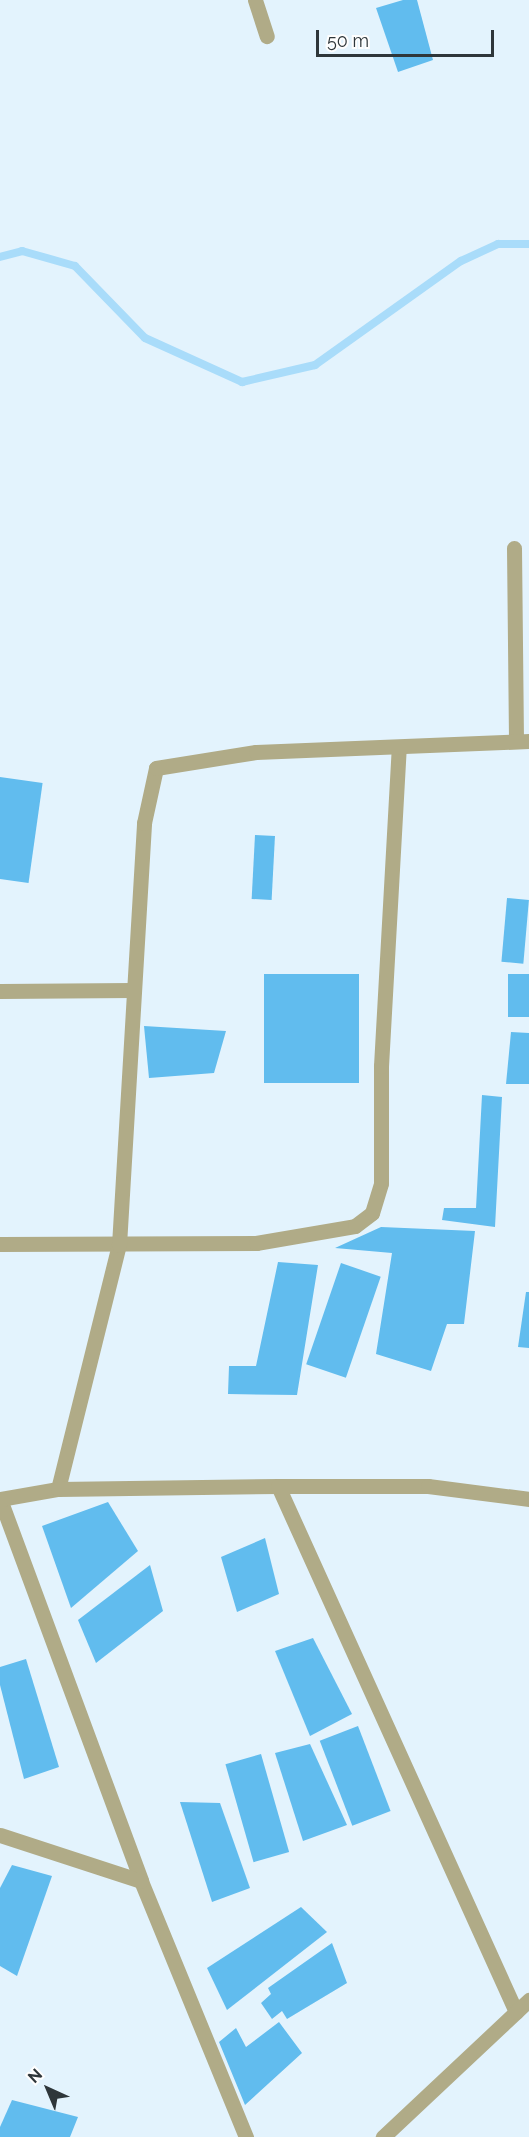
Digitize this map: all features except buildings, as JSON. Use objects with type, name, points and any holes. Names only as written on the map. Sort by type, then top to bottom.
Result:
[{"type":"street","points":[[255,0],[267,36]]},
{"type":"street","points":[[58,1490],[119,1245],[132,990],[144,855],[144,823],[156,768],[256,752],[399,748],[523,740],[514,548]]},
{"type":"street","points":[[0,1244],[256,1243],[355,1226],[372,1213],[381,1183],[381,1066],[399,748]]},
{"type":"street","points":[[0,991],[132,990]]},
{"type":"street","points":[[278,1486],[516,2012]]},
{"type":"street","points":[[246,2137],[141,1881],[0,1498],[58,1490],[428,1486],[529,1499]]},
{"type":"street","points":[[0,1835],[141,1881]]},
{"type":"street","points":[[383,2137],[529,2000]]},
{"type":"waterway","points":[[0,257],[22,251],[75,266],[145,338],[242,382],[315,365],[461,261],[498,244],[529,244]]}]
